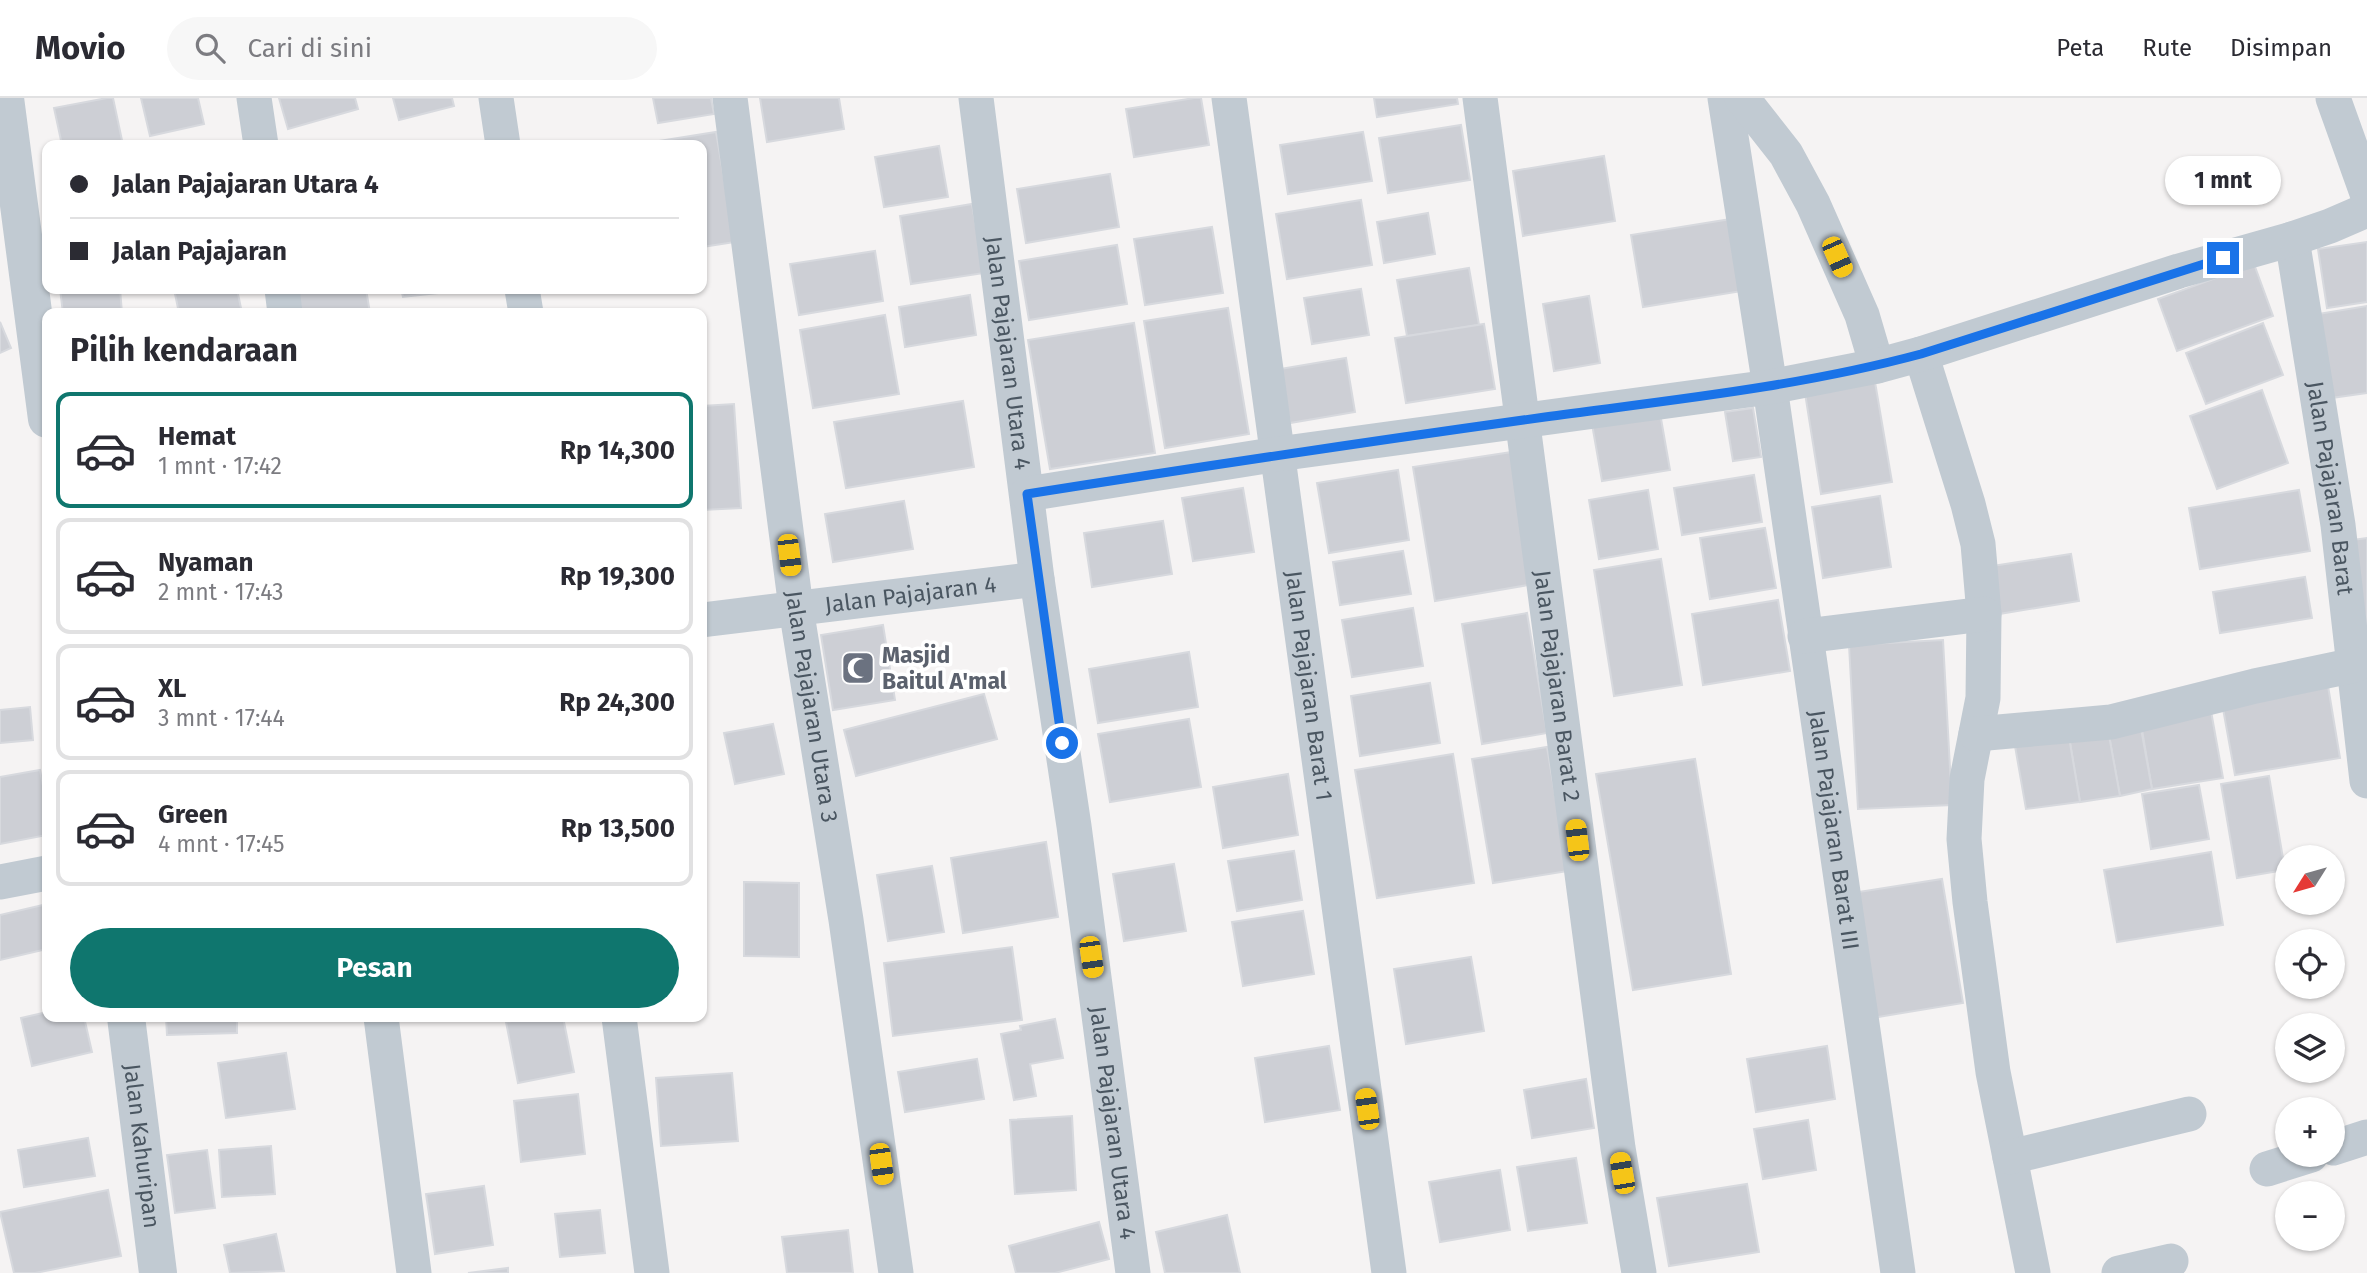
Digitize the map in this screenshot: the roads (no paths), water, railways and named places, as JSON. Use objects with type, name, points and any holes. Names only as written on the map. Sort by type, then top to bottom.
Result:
[{"type":"street","points":[[5,98],[42,381]]},
{"type":"street","points":[[254,98],[260,140]]},
{"type":"street","points":[[496,98],[502,140]]},
{"type":"street","name":"Jalan Pajajaran Utara 3","points":[[730,98],[796,608],[846,920],[896,1273]]},
{"type":"street","name":"Jalan Pajajaran Utara 4","points":[[976,98],[1037,579],[1074,825],[1133,1273]]},
{"type":"street","name":"Jalan Pajajaran Barat 1","points":[[1229,98],[1389,1273]]},
{"type":"street","name":"Jalan Pajajaran Barat 2","points":[[1480,98],[1618,1148],[1639,1273]]},
{"type":"street","name":"Jalan Pajajaran Barat III","points":[[1725,98],[1770,387],[1898,1273]]},
{"type":"street","points":[[1742,98],[1786,154],[1813,204],[1862,315],[1877,366]]},
{"type":"street","points":[[2333,98],[2367,192]]},
{"type":"street","points":[[1027,494],[1278,454],[1770,387],[1877,366],[2179,271],[2292,239],[2367,209]]},
{"type":"street","name":"Jalan Pajajaran Barat","points":[[2292,239],[2337,525],[2367,775]]},
{"type":"street","points":[[1921,354],[1969,504],[1978,544],[1984,614],[1983,698],[1967,779],[1964,839],[1991,1059],[2034,1273]]},
{"type":"street","name":"Jalan Pajajaran 4","points":[[707,619],[1037,579]]},
{"type":"street","points":[[1805,636],[1984,614]]},
{"type":"street","points":[[1976,734],[2111,722],[2255,686],[2355,666]]},
{"type":"street","points":[[0,882],[42,874]]},
{"type":"street","name":"Jalan Kahuripan","points":[[127,1022],[158,1273]]},
{"type":"street","points":[[382,1022],[414,1273]]},
{"type":"street","points":[[620,1022],[652,1273]]},
{"type":"street","points":[[2010,1157],[2189,1114]]},
{"type":"street","points":[[2345,1144],[2367,1137]]},
{"type":"street","points":[[2267,1169],[2275,1166]]},
{"type":"street","points":[[2119,1273],[2171,1261]]},
{"type":"place","name":"Masjid Baitul A'mal","points":[[858,668]]}]
